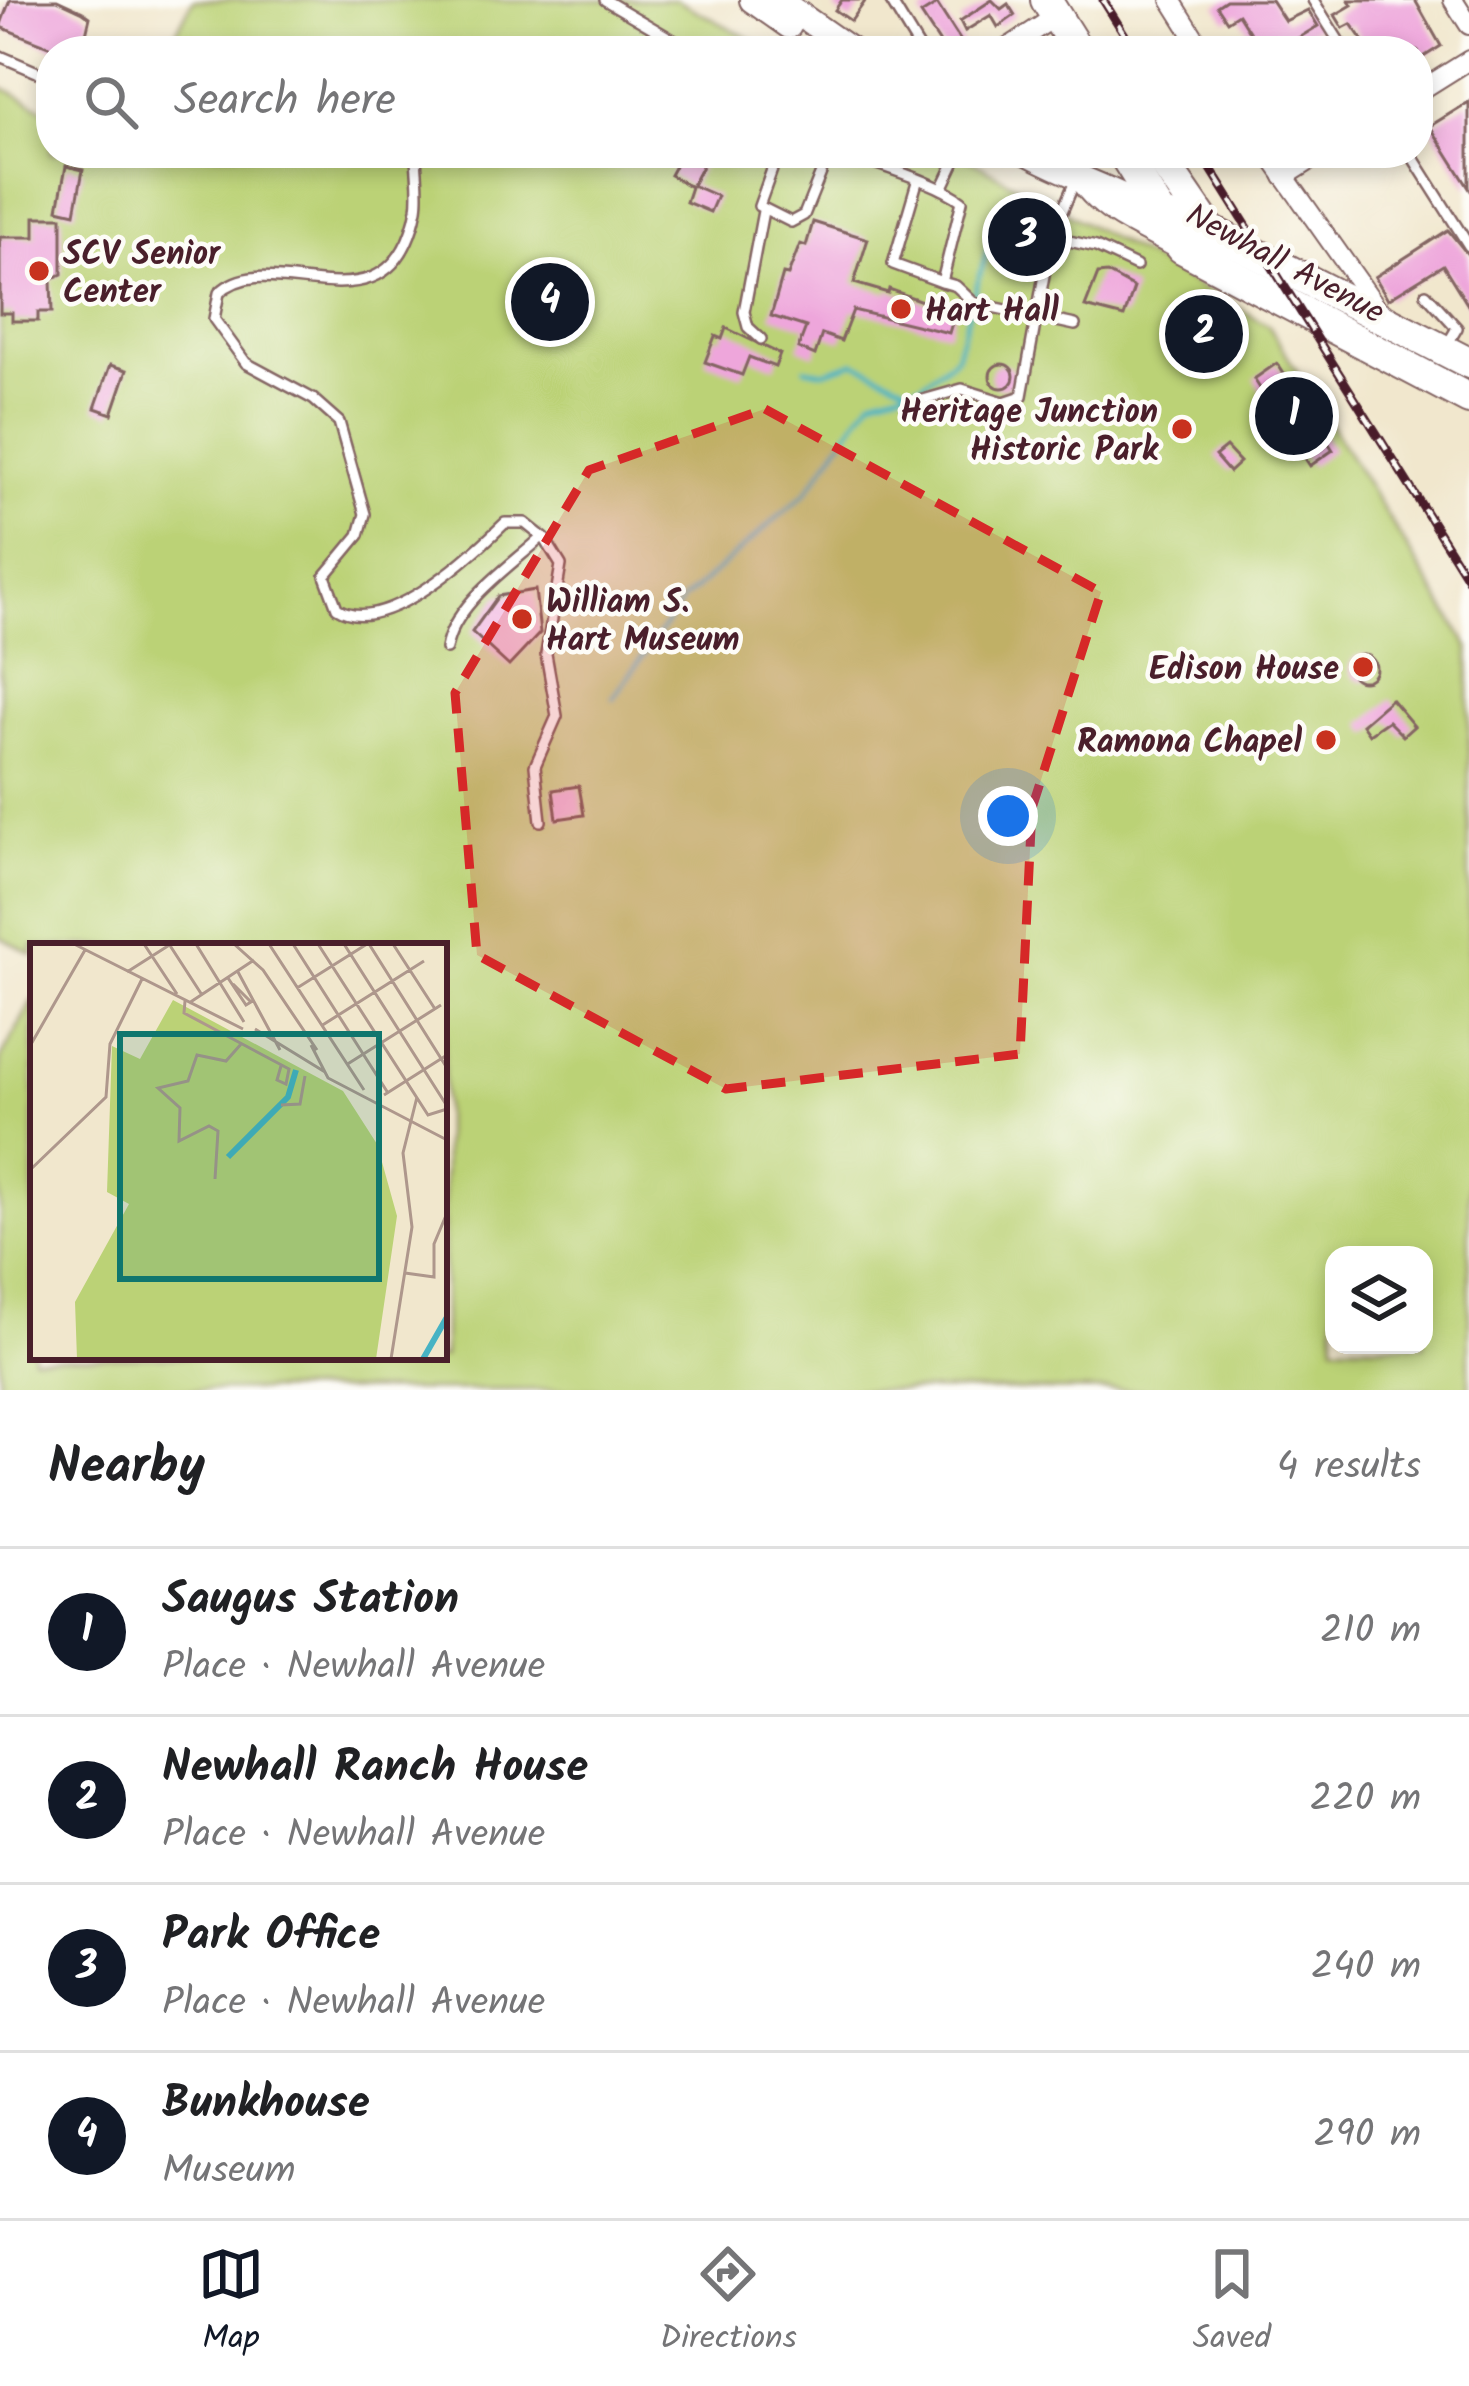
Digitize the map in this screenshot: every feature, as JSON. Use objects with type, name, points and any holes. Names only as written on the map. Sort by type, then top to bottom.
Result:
[{"type":"main road","points":[[1051,8],[1069,36]]},
{"type":"main road","points":[[1132,168],[1182,248]]},
{"type":"main road","points":[[1167,168],[1210,230]]},
{"type":"main road","name":"Newhall Avenue","points":[[1162,216],[1210,230],[1456,356]]},
{"type":"main road","name":"Newhall Avenue","points":[[1182,248],[1469,399]]},
{"type":"street","points":[[752,0],[801,36]]},
{"type":"street","points":[[779,0],[831,36]]},
{"type":"street","points":[[1171,0],[1194,36]]},
{"type":"street","points":[[1453,0],[1469,25]]},
{"type":"street","points":[[1020,36],[1051,8]]},
{"type":"street","points":[[1433,83],[1469,60]]},
{"type":"street","name":"Newhall Avenue","points":[[1056,168],[1076,179],[1105,206],[1182,248]]},
{"type":"street","points":[[1072,168],[1076,179]]},
{"type":"street","points":[[1278,168],[1327,241],[1350,264],[1384,319]]},
{"type":"street","points":[[1284,177],[1298,168]]},
{"type":"street","name":"Newhall Avenue","points":[[1076,179],[1114,188],[1162,216]]},
{"type":"lane","points":[[605,0],[667,36]]},
{"type":"lane","points":[[890,0],[912,36]]},
{"type":"lane","points":[[1313,0],[1336,36]]},
{"type":"lane","points":[[0,56],[36,72]]},
{"type":"lane","points":[[417,168],[418,206],[410,230],[387,266],[343,285],[249,274],[219,293],[214,319],[246,363],[313,399],[339,422],[365,514],[359,535],[325,576],[337,608],[357,618],[379,616],[462,561],[505,523],[525,523],[542,537],[561,565],[546,654],[557,716],[535,766],[541,821]]},
{"type":"lane","points":[[761,339],[748,327],[745,312],[763,211],[758,202],[772,168]]},
{"type":"lane","points":[[763,211],[791,222],[802,220],[823,168]]},
{"type":"lane","points":[[895,168],[917,182],[942,189],[963,206],[941,282]]},
{"type":"lane","points":[[942,189],[952,168]]},
{"type":"lane","points":[[1419,168],[1469,246]]},
{"type":"lane","points":[[916,402],[962,388],[1004,402],[1018,401],[1039,316],[1051,237],[1076,179]]},
{"type":"lane","points":[[917,182],[893,264],[898,270],[956,286],[974,303],[1075,325]]},
{"type":"lane","points":[[1051,237],[1096,247],[1136,266]]},
{"type":"lane","points":[[1426,294],[1457,328],[1456,356]]},
{"type":"lane","points":[[446,649],[452,628],[472,602],[542,537]]},
{"type":"highlighted area","points":[[765,409],[1101,592],[1032,808],[1020,1054],[726,1089],[477,955],[455,693],[589,470]]},
{"type":"green space","points":[[193,0],[676,0],[745,36],[174,36]]},
{"type":"green space","points":[[0,86],[36,105],[36,168],[985,168],[1268,325],[1469,647],[1469,1390],[0,1390],[0,1060],[30,1005],[30,1360],[447,1360],[447,943],[30,943],[30,953],[0,937]]},
{"type":"building","points":[[10,0],[57,0],[90,17],[86,36],[36,36],[36,41],[0,27]]},
{"type":"building","points":[[842,0],[866,0],[851,21],[835,10]]},
{"type":"building","points":[[992,0],[1001,9],[1008,4],[1015,15],[998,27],[991,15],[965,31],[960,21]]},
{"type":"building","points":[[1226,0],[1271,0],[1285,21],[1308,10],[1318,26],[1302,36],[1252,36],[1238,14],[1227,21],[1217,6]]},
{"type":"building","points":[[1349,0],[1415,0],[1441,46],[1433,51],[1433,36],[1359,36],[1351,24],[1343,28],[1335,15],[1352,5]]},
{"type":"building","points":[[937,4],[958,36],[935,36],[921,14]]},
{"type":"building","points":[[1469,102],[1469,188],[1433,131],[1433,124]]},
{"type":"building","points":[[66,168],[83,170],[75,213],[58,209]]},
{"type":"building","points":[[674,168],[701,168],[692,185],[717,196],[710,212],[686,202],[691,187],[670,175]]},
{"type":"building","name":"SCV Senior Center","points":[[35,217],[62,217],[62,274],[51,279],[52,312],[38,312],[38,321],[12,321],[12,313],[0,313],[0,237],[35,237]]},
{"type":"building","points":[[1022,217],[1041,225],[1032,259],[1012,254]]},
{"type":"building","points":[[813,222],[868,239],[854,283],[888,293],[889,289],[955,313],[949,333],[853,310],[841,341],[822,334],[815,355],[798,348],[806,327],[771,316],[783,274],[788,275],[800,244],[806,246]]},
{"type":"building","points":[[1448,230],[1469,256],[1469,307],[1443,265],[1388,299],[1375,277]]},
{"type":"building","points":[[1107,273],[1134,288],[1124,317],[1085,307],[1098,274]]},
{"type":"building","points":[[553,288],[568,305],[544,320],[533,301]]},
{"type":"building","points":[[1218,307],[1229,315],[1222,331],[1232,338],[1214,364],[1177,338],[1192,316],[1205,326]]},
{"type":"building","points":[[726,328],[780,354],[775,367],[749,357],[742,375],[705,362],[715,336],[722,339]]},
{"type":"building","points":[[1277,363],[1333,450],[1310,466],[1254,379]]},
{"type":"building","points":[[997,364],[1007,364],[1014,376],[1007,388],[997,388],[990,381],[990,371]]},
{"type":"building","points":[[110,365],[127,370],[112,414],[95,408]]},
{"type":"building","points":[[1226,447],[1240,462],[1229,472],[1215,456]]},
{"type":"building","points":[[535,590],[540,633],[509,666],[472,632],[498,596]]},
{"type":"building","name":"Edison House","points":[[1363,655],[1376,668],[1363,681],[1350,668]]},
{"type":"building","points":[[1391,699],[1414,726],[1403,736],[1388,721],[1369,734],[1362,724]]},
{"type":"building","points":[[579,786],[584,815],[557,819],[553,790]]},
{"type":"waterway","points":[[613,698],[683,600],[806,493],[872,398],[922,384],[956,356],[1000,207]]},
{"type":"waterway","points":[[805,368],[824,372],[854,362],[905,385]]},
{"type":"railway","points":[[1103,0],[1126,36]]},
{"type":"railway","points":[[1210,168],[1469,581]]},
{"type":"place","name":"Park Office","points":[[1027,237]]},
{"type":"place","name":"SCV Senior Center","points":[[39,271]]},
{"type":"place","name":"Bunkhouse","points":[[550,302]]},
{"type":"place","name":"Hart Hall","points":[[901,309]]},
{"type":"place","name":"Newhall Ranch House","points":[[1204,334]]},
{"type":"place","name":"Saugus Station","points":[[1294,416]]},
{"type":"place","name":"Heritage Junction Historic Park","points":[[1182,429]]},
{"type":"place","name":"William S. Hart Museum","points":[[522,619]]},
{"type":"place","name":"Edison House","points":[[1363,667]]},
{"type":"place","name":"Ramona Chapel","points":[[1326,740]]}]
